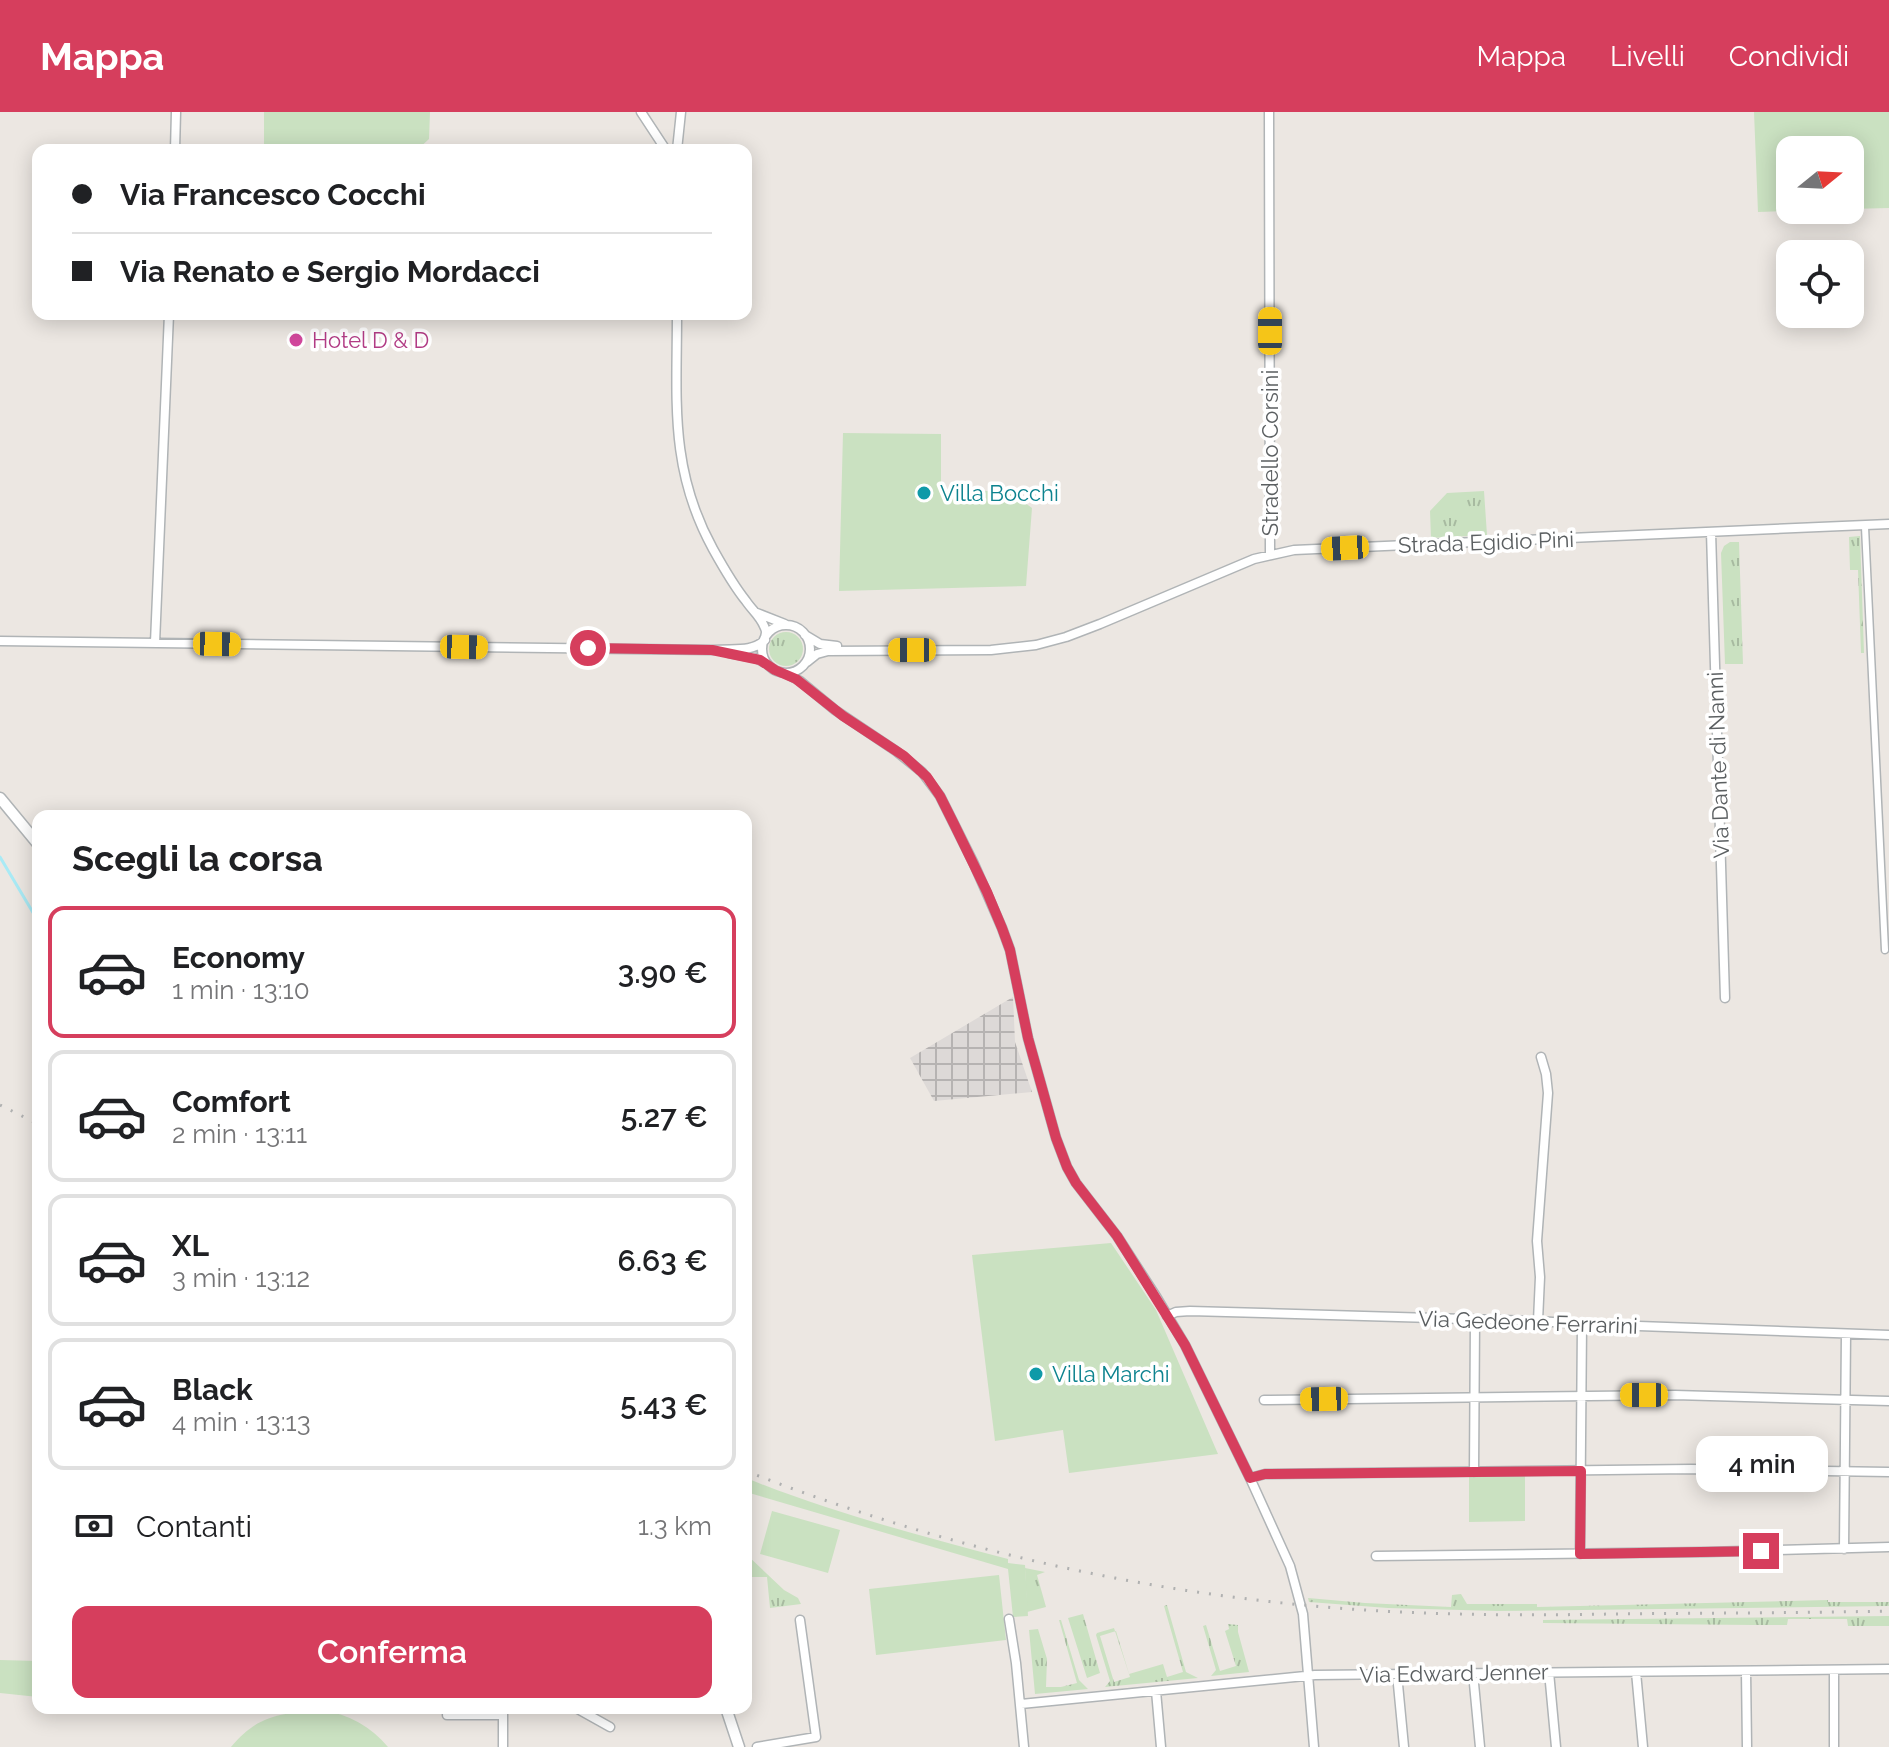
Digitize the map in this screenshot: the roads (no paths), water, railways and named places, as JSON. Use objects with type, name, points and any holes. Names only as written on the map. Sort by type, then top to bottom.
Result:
[{"type":"street","points":[[175,144],[176,112]]},
{"type":"street","points":[[641,112],[662,144]]},
{"type":"street","points":[[678,144],[681,112]]},
{"type":"street","name":"Stradello Corsini","points":[[1269,112],[1270,555]]},
{"type":"street","points":[[155,643],[169,320]]},
{"type":"street","points":[[677,320],[677,422],[684,475],[705,533],[732,581],[765,627],[763,653],[770,667]]},
{"type":"street","name":"Strada Egidio Pini","points":[[806,662],[825,651],[991,650],[1036,645],[1080,632],[1270,555],[1314,549],[1889,524]]},
{"type":"street","points":[[1865,527],[1885,950]]},
{"type":"street","name":"Via Dante di Nanni","points":[[1711,532],[1725,998]]},
{"type":"street","points":[[756,612],[803,633],[810,647],[806,676],[814,692]]},
{"type":"street","points":[[0,641],[712,650],[749,649],[757,646],[773,629],[789,626]]},
{"type":"street","name":"Strada Egidio Pini","points":[[803,633],[820,644],[861,650]]},
{"type":"street","points":[[712,650],[756,658],[785,673],[910,761],[927,777],[940,796],[987,892],[1006,939],[1028,1038],[1062,1155],[1076,1183],[1117,1236],[1185,1345],[1282,1546],[1303,1614],[1314,1747]]},
{"type":"street","points":[[785,673],[795,672],[806,662]]},
{"type":"street","points":[[0,798],[32,837]]},
{"type":"street","points":[[1538,1321],[1540,1277],[1537,1241],[1548,1093],[1541,1057]]},
{"type":"street","name":"Via Gedeone Ferrarini","points":[[1167,1316],[1190,1311],[1889,1335]]},
{"type":"street","points":[[1474,1472],[1475,1320]]},
{"type":"street","points":[[1580,1554],[1582,1324]]},
{"type":"street","points":[[1844,1549],[1846,1334]]},
{"type":"street","points":[[1264,1400],[1675,1395],[1889,1401]]},
{"type":"street","points":[[1250,1478],[1265,1474],[1691,1469],[1889,1472]]},
{"type":"street","points":[[1376,1556],[1889,1547]]},
{"type":"street","points":[[1009,1619],[1024,1747]]},
{"type":"street","points":[[757,1747],[816,1737],[800,1620]]},
{"type":"street","name":"Via Edward Jenner","points":[[1021,1704],[1308,1675],[1889,1669]]},
{"type":"street","points":[[1834,1670],[1834,1747]]},
{"type":"street","points":[[1746,1671],[1747,1747]]},
{"type":"street","points":[[1549,1672],[1556,1747]]},
{"type":"street","points":[[1636,1672],[1643,1747]]},
{"type":"street","points":[[1473,1673],[1480,1747]]},
{"type":"street","points":[[1397,1674],[1404,1747]]},
{"type":"street","points":[[1156,1691],[1161,1747]]},
{"type":"street","points":[[447,1715],[466,1714]]},
{"type":"street","points":[[503,1714],[503,1747]]},
{"type":"street","points":[[587,1714],[610,1727]]},
{"type":"street","points":[[728,1714],[739,1747]]},
{"type":"waterway","points":[[0,857],[32,911]]},
{"type":"railway","points":[[0,1105],[32,1121]]},
{"type":"railway","points":[[752,1473],[881,1519],[1020,1558],[1232,1597],[1380,1611],[1457,1614],[1889,1611]]},
{"type":"place","name":"Hotel D & D","points":[[296,340]]},
{"type":"place","name":"Villa Bocchi","points":[[924,493]]},
{"type":"place","name":"Villa Marchi","points":[[1036,1374]]}]
